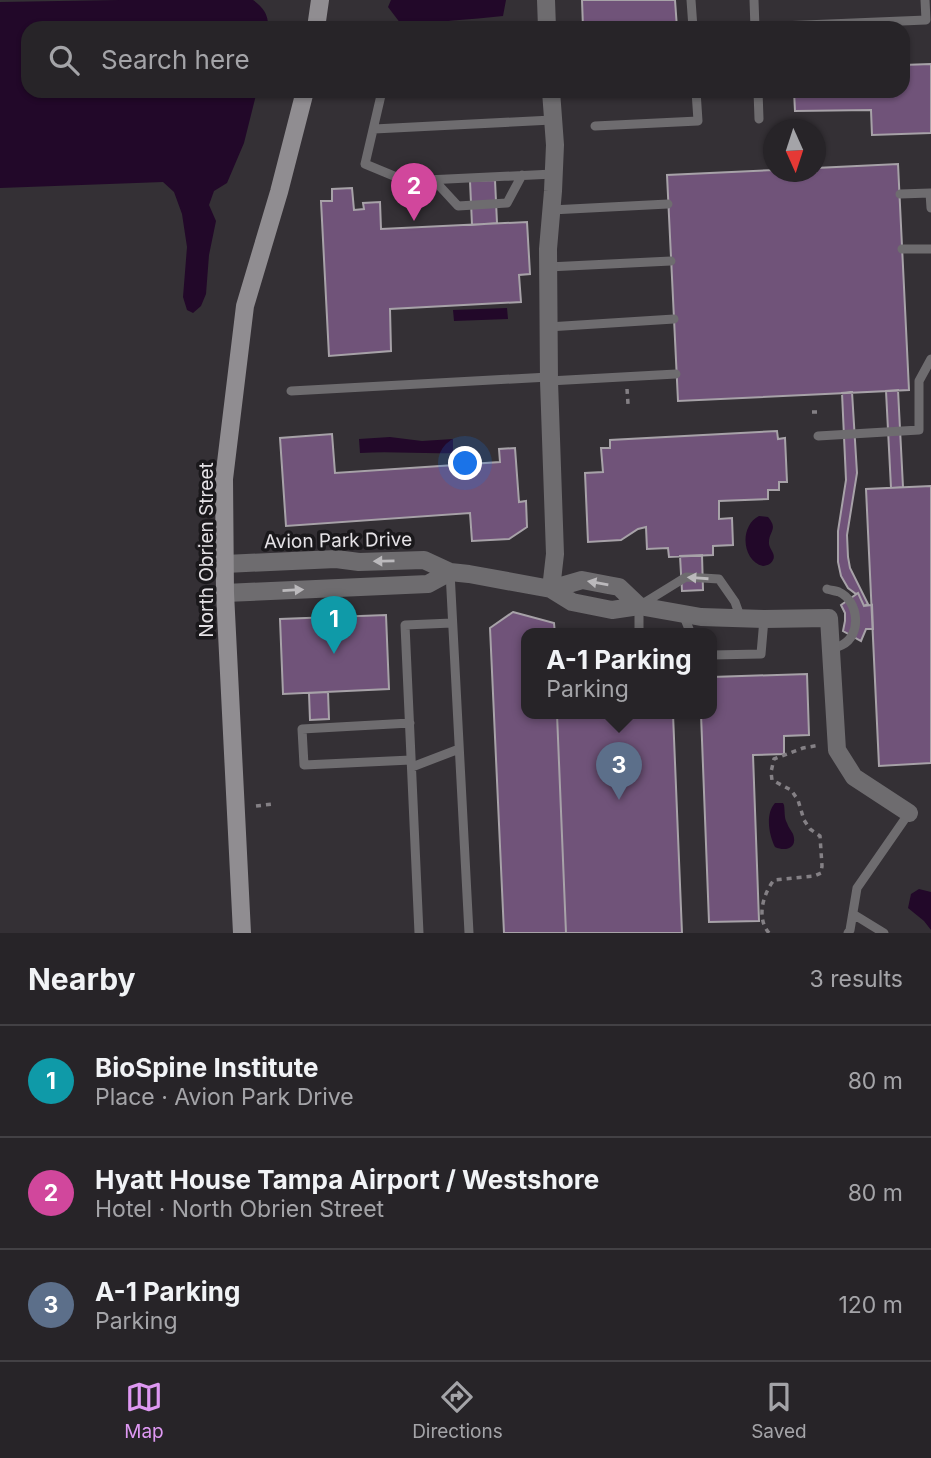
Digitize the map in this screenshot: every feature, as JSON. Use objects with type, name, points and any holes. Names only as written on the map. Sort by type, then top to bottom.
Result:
[{"type":"street","points":[[318,21],[320,0]]},
{"type":"street","points":[[546,0],[547,21]]},
{"type":"street","name":"North Obrien Street","points":[[242,933],[225,593],[224,479],[245,306],[303,98]]},
{"type":"street","points":[[551,98],[555,145],[548,267],[548,327],[555,554],[551,589]]},
{"type":"street","name":"Avion Park Drive","points":[[225,564],[336,559],[359,562],[425,560],[450,572],[551,589],[582,580],[619,587],[639,606],[701,617],[829,618],[837,750],[854,777],[909,813]]},
{"type":"street","name":"Avion Park Drive","points":[[225,593],[428,584],[450,572]]},
{"type":"lane","points":[[691,0],[692,21]]},
{"type":"lane","points":[[754,0],[755,21]]},
{"type":"lane","points":[[902,21],[926,20],[925,0]]},
{"type":"lane","points":[[381,98],[365,164],[405,181],[553,174]]},
{"type":"lane","points":[[595,126],[698,121],[696,98]]},
{"type":"lane","points":[[758,98],[759,119]]},
{"type":"lane","points":[[374,129],[552,120]]},
{"type":"lane","points":[[434,180],[458,206],[507,203],[522,176]]},
{"type":"lane","points":[[900,194],[930,193],[931,208]]},
{"type":"lane","points":[[551,210],[668,204]]},
{"type":"lane","points":[[902,250],[931,250]]},
{"type":"lane","points":[[548,267],[671,261]]},
{"type":"lane","points":[[548,327],[674,319]]},
{"type":"lane","points":[[818,436],[919,430],[919,381],[931,359]]},
{"type":"lane","points":[[291,391],[676,374]]},
{"type":"lane","points":[[450,572],[469,933]]},
{"type":"lane","points":[[639,628],[639,606],[685,576],[719,579],[735,602],[741,619]]},
{"type":"lane","points":[[827,589],[843,595],[856,616],[855,628],[849,640],[831,649]]},
{"type":"lane","points":[[683,614],[689,628]]},
{"type":"lane","points":[[717,656],[761,654],[764,619]]},
{"type":"lane","points":[[419,933],[405,625],[452,622]]},
{"type":"lane","points":[[410,723],[302,729],[304,765],[411,763],[459,749]]},
{"type":"lane","points":[[848,933],[857,888],[909,813]]},
{"type":"lane","points":[[853,914],[884,933]]},
{"type":"path","points":[[769,933],[762,916],[764,898],[774,880],[814,876],[821,873],[822,866],[820,836],[810,829],[804,820],[798,800],[791,790],[772,780],[774,759],[803,748],[823,745]]},
{"type":"path","points":[[256,806],[273,804]]},
{"type":"shaded area","points":[[253,0],[266,15],[267,21],[21,21],[21,98],[255,98],[244,143],[227,183],[214,191],[209,205],[216,221],[209,255],[206,294],[201,306],[193,313],[187,310],[183,297],[187,247],[182,214],[174,192],[163,182],[0,188],[0,2]]},
{"type":"shaded area","points":[[391,0],[506,0],[503,16],[451,21],[399,21],[388,7]]},
{"type":"shaded area","points":[[507,308],[508,319],[454,321],[453,310]]},
{"type":"shaded area","points":[[390,437],[422,441],[453,439],[453,453],[360,453],[359,439]]},
{"type":"shaded area","points":[[759,516],[768,517],[773,525],[769,544],[774,558],[770,564],[763,566],[751,557],[746,543],[748,527]]},
{"type":"shaded area","points":[[775,803],[783,803],[786,821],[793,834],[794,843],[787,849],[775,847],[771,837],[769,819]]},
{"type":"shaded area","points":[[919,889],[931,892],[931,930],[908,908],[911,894]]},
{"type":"building","points":[[582,0],[675,0],[676,21],[583,21]]},
{"type":"building","points":[[931,64],[931,133],[872,135],[871,110],[795,111],[794,98],[910,98],[910,65]]},
{"type":"building","points":[[898,164],[909,390],[678,401],[667,175],[763,171],[763,182],[826,182],[826,168]]},
{"type":"building","points":[[495,180],[497,223],[472,225],[470,181]]},
{"type":"building","points":[[352,188],[354,210],[364,209],[363,203],[380,202],[381,229],[527,222],[530,274],[519,275],[521,302],[390,309],[391,351],[329,356],[321,201],[332,201],[332,189]]},
{"type":"building","points":[[898,390],[903,487],[891,488],[886,391]]},
{"type":"building","points":[[852,392],[857,473],[847,535],[848,557],[850,568],[868,604],[864,606],[858,593],[848,588],[841,576],[838,562],[838,531],[846,480],[842,393]]},
{"type":"building","points":[[777,431],[778,439],[785,438],[787,482],[779,482],[779,490],[768,490],[768,499],[719,501],[719,519],[732,518],[733,545],[713,546],[713,555],[669,557],[668,548],[647,549],[646,527],[621,540],[588,542],[585,473],[603,472],[601,448],[610,448],[610,440]]},
{"type":"building","points":[[332,434],[335,473],[500,462],[499,449],[515,448],[519,502],[526,501],[527,527],[509,539],[472,541],[470,513],[286,526],[280,438]]},
{"type":"building","points":[[931,486],[931,763],[879,766],[866,489]]},
{"type":"building","points":[[702,555],[703,590],[682,591],[680,556]]},
{"type":"building","points":[[858,593],[864,606],[872,605],[873,629],[866,629],[861,641],[843,631],[845,613],[841,605]]},
{"type":"building","points":[[513,612],[554,623],[554,628],[521,628],[521,719],[557,719],[566,933],[504,933],[490,628]]},
{"type":"building","points":[[386,615],[389,689],[283,694],[280,619]]},
{"type":"building","points":[[807,674],[809,735],[784,736],[784,754],[753,755],[759,921],[709,922],[701,719],[717,719],[717,677]]},
{"type":"building","points":[[328,692],[329,719],[310,720],[309,693]]},
{"type":"building","points":[[557,719],[673,719],[682,933],[566,933]]},
{"type":"place","name":"Hyatt House Tampa Airport / Westshore","points":[[414,221]]},
{"type":"place","name":"BioSpine Institute","points":[[334,654]]},
{"type":"place","name":"A-1 Parking","points":[[619,800]]}]
